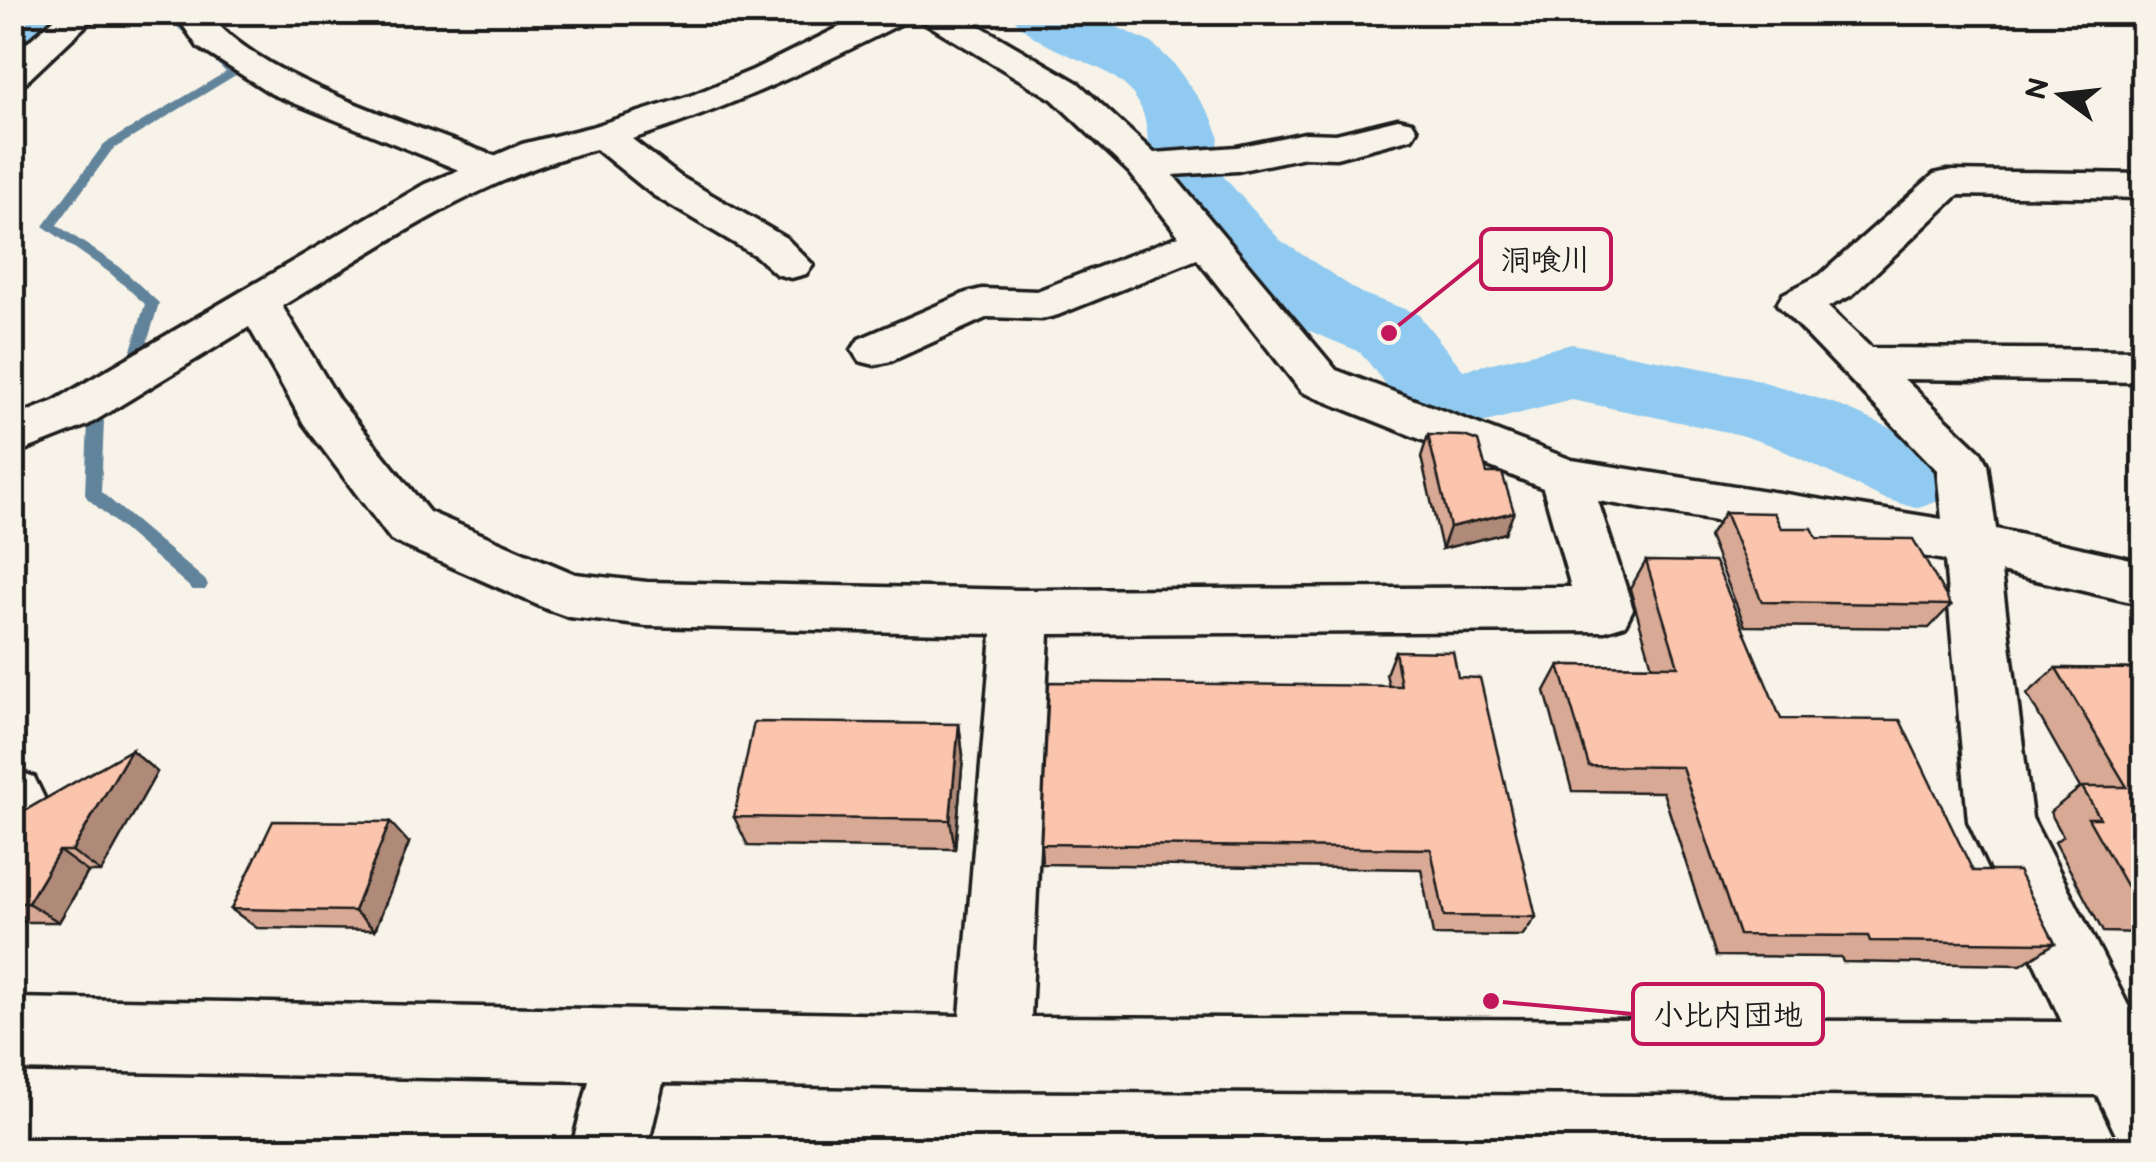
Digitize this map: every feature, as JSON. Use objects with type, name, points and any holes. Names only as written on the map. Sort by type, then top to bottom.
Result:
[{"type":"street","points":[[12,75],[82,12]]},
{"type":"street","points":[[191,12],[210,40],[285,86],[492,169]]},
{"type":"street","points":[[12,438],[71,413],[439,193],[536,152],[603,136],[766,78],[898,12]]},
{"type":"street","points":[[930,12],[1065,91],[1166,163],[1203,241],[1319,382],[1565,477],[1970,544],[2144,584]]},
{"type":"street","points":[[1166,163],[1237,159],[1305,145],[1336,146],[1398,130]]},
{"type":"street","points":[[603,136],[667,186],[771,247],[792,265]]},
{"type":"street","points":[[12,1034],[2134,1077],[2000,821],[1962,464],[1799,304],[1836,286],[1948,183],[2144,186]]},
{"type":"street","points":[[874,350],[982,303],[1042,305],[1203,241]]},
{"type":"street","points":[[257,301],[321,412],[410,526],[569,596],[647,604],[1022,612],[1605,609],[1565,477]]},
{"type":"street","points":[[1858,363],[2144,366]]},
{"type":"street","points":[[993,1053],[1022,612]]},
{"type":"street","points":[[609,1150],[635,1046]]},
{"type":"building","points":[[1428,435],[1464,436],[1478,441],[1487,473],[1502,473],[1514,512],[1450,527]]},
{"type":"building","points":[[1725,512],[1774,513],[1781,528],[1812,528],[1817,538],[1913,539],[1951,605],[1762,602]]},
{"type":"building","points":[[1646,561],[1715,562],[1781,719],[1900,720],[1973,871],[2018,871],[2055,943],[1739,935],[1682,767],[1589,766],[1559,665],[1678,666]]},
{"type":"building","points":[[1395,651],[1453,652],[1458,677],[1480,678],[1536,917],[1444,916],[1431,849],[1041,844],[1049,682],[1401,686]]},
{"type":"building","points":[[2056,668],[2144,669],[2144,910],[2140,910],[2088,818],[2100,818],[2082,787],[2127,787]]},
{"type":"building","points":[[754,722],[959,724],[950,820],[734,817]]},
{"type":"building","points":[[131,750],[72,851],[59,851],[28,903],[12,903],[12,818]]},
{"type":"building","points":[[273,821],[390,822],[354,911],[231,909]]},
{"type":"building","points":[[254,1148],[320,1150],[253,1150]]},
{"type":"waterway","points":[[12,23],[25,12]]},
{"type":"waterway","points":[[138,350],[152,303],[115,270],[50,226],[108,147],[233,73],[166,12]]},
{"type":"waterway","points":[[1039,12],[1090,41],[1130,56],[1178,116],[1185,136],[1181,170],[1215,215],[1253,256],[1284,281],[1333,311],[1389,333],[1426,377],[1430,396],[1446,403],[1572,372],[1748,407],[1802,424],[1915,475]]},
{"type":"waterway","points":[[2121,12],[2144,21]]},
{"type":"waterway","points":[[96,421],[93,494],[199,585]]},
{"type":"place","name":"洞喰川","points":[[1389,333]]},
{"type":"place","name":"小比内団地","points":[[1491,1001]]}]
